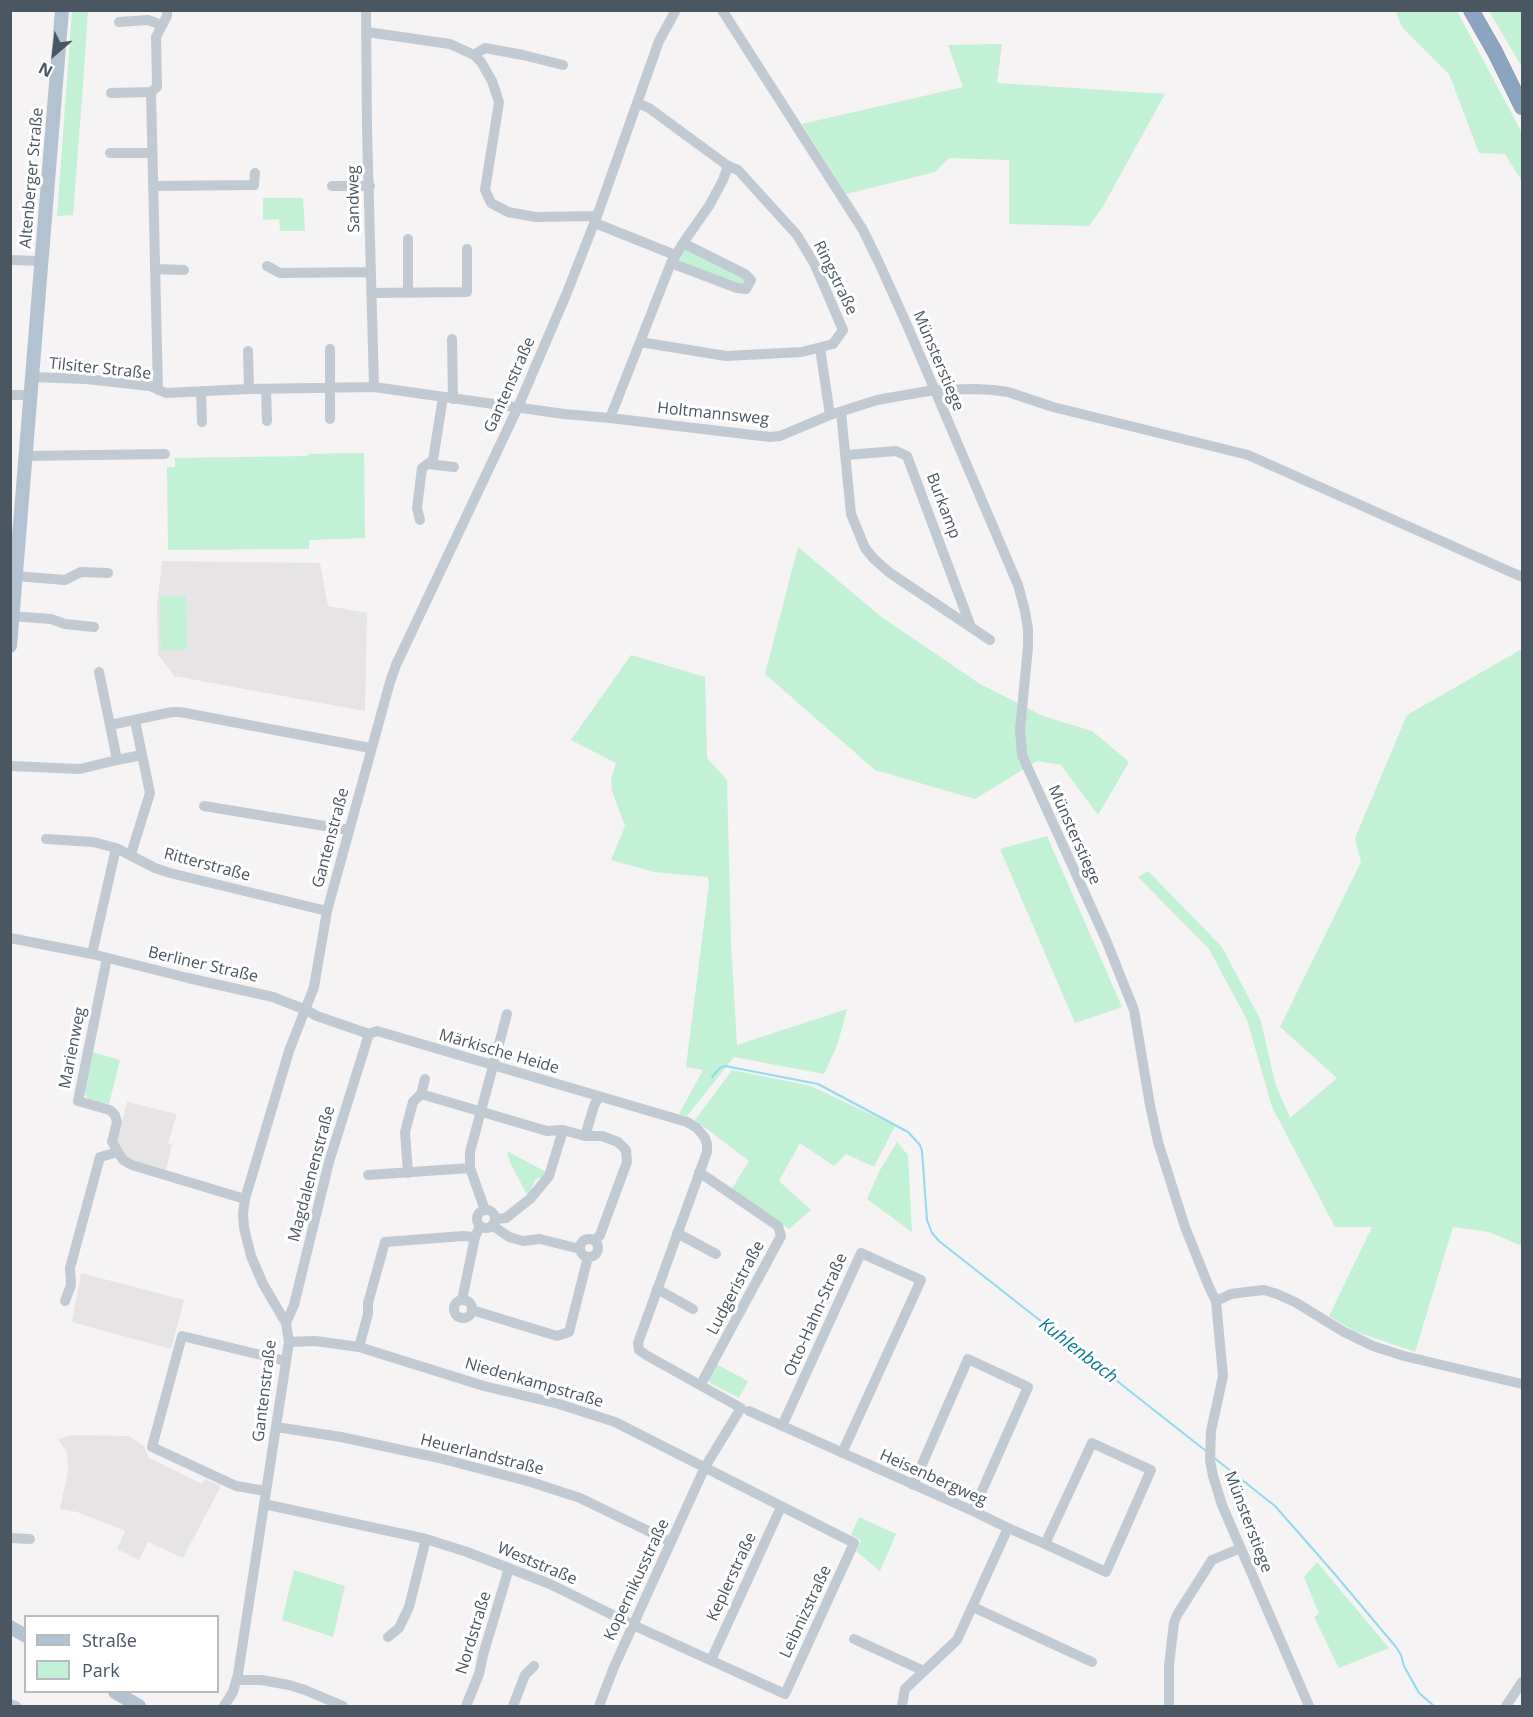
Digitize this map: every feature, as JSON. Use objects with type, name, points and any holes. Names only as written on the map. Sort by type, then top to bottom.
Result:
[{"type":"highway","points":[[1471,10],[1522,107]]},
{"type":"highway","points":[[1480,10],[1522,89]]},
{"type":"main road","name":"Altenberger Straße","points":[[10,646],[16,576],[16,516],[26,456],[62,10]]},
{"type":"main road","points":[[10,1627],[24,1635]]},
{"type":"main road","points":[[117,1693],[139,1707]]},
{"type":"street","points":[[111,93],[151,92],[157,87],[156,37],[167,16],[167,10]]},
{"type":"street","name":"Sandweg","points":[[366,10],[374,387]]},
{"type":"street","name":"Gantenstraße","points":[[224,1707],[237,1680],[289,1342],[286,1323],[263,1284],[251,1256],[244,1228],[245,1199],[288,1051],[314,987],[327,910],[370,748],[396,665],[518,407],[566,295],[596,220],[659,41],[675,10]]},
{"type":"street","name":"Münsterstiege","points":[[722,10],[863,230],[885,275],[1018,585],[1028,628],[1020,730],[1022,755],[1106,940],[1134,1010],[1158,1142],[1185,1227],[1216,1301],[1223,1376],[1212,1431],[1210,1460],[1220,1498],[1240,1548],[1309,1707]]},
{"type":"street","points":[[119,22],[148,20],[162,25]]},
{"type":"street","points":[[367,32],[450,44],[474,55],[481,62],[492,81],[499,102],[484,190],[491,203],[508,212],[535,217],[596,220],[673,259],[737,288],[746,289],[751,280],[745,274],[682,243]]},
{"type":"street","points":[[474,55],[485,48],[563,65]]},
{"type":"street","points":[[151,92],[158,390]]},
{"type":"street","name":"Ringstraße","points":[[638,103],[649,108],[728,166],[738,170],[797,235],[815,265],[843,330],[833,344],[802,352],[726,356],[640,342]]},
{"type":"street","points":[[110,153],[152,153]]},
{"type":"street","points":[[610,418],[673,259],[709,206],[728,166]]},
{"type":"street","points":[[153,186],[254,185],[255,173]]},
{"type":"street","points":[[332,186],[370,186]]},
{"type":"street","points":[[408,239],[408,293]]},
{"type":"street","points":[[371,293],[466,292],[467,249]]},
{"type":"street","points":[[10,260],[42,261]]},
{"type":"street","points":[[267,266],[280,273],[370,272]]},
{"type":"street","points":[[155,269],[184,270]]},
{"type":"street","points":[[420,520],[417,508],[422,468],[433,460],[448,398],[452,339]]},
{"type":"street","points":[[820,348],[846,455],[851,514],[865,548],[890,573],[990,640]]},
{"type":"street","points":[[330,349],[330,419]]},
{"type":"street","points":[[248,351],[249,389]]},
{"type":"street","name":"Tilsiter Straße","points":[[32,377],[86,379],[150,386],[166,393],[374,387],[518,407]]},
{"type":"street","name":"Holtmannsweg","points":[[518,407],[770,437],[780,436],[835,413],[877,400],[934,390],[975,388],[1008,392],[1053,407],[1248,454],[1522,577]]},
{"type":"street","points":[[266,389],[267,422]]},
{"type":"street","points":[[201,391],[202,422]]},
{"type":"street","points":[[10,395],[31,395]]},
{"type":"street","name":"Burkamp","points":[[846,455],[896,451],[907,456],[971,627]]},
{"type":"street","points":[[26,456],[165,454]]},
{"type":"street","points":[[428,464],[454,467]]},
{"type":"street","points":[[16,576],[64,580],[81,572],[108,573]]},
{"type":"street","points":[[12,616],[51,619],[66,624],[94,627]]},
{"type":"street","points":[[99,672],[117,760]]},
{"type":"street","points":[[110,725],[172,712],[370,748]]},
{"type":"street","points":[[130,855],[150,793],[135,721]]},
{"type":"street","points":[[10,766],[81,769],[142,755]]},
{"type":"street","points":[[204,806],[349,830]]},
{"type":"street","name":"Ritterstraße","points":[[46,839],[93,842],[116,848],[170,873],[327,910]]},
{"type":"street","points":[[92,954],[116,848]]},
{"type":"street","name":"Berliner Straße","points":[[10,938],[92,954],[273,997],[306,1010]]},
{"type":"street","name":"Marienweg","points":[[107,958],[78,1101],[111,1110],[115,1115],[117,1122],[112,1142],[118,1152]]},
{"type":"street","name":"Märkische Heide","points":[[306,1010],[369,1034],[377,1031],[687,1122],[697,1128],[707,1144],[707,1152],[699,1172]]},
{"type":"street","points":[[485,1210],[470,1168],[470,1152],[507,1014]]},
{"type":"street","name":"Magdalenenstraße","points":[[286,1323],[294,1305],[329,1162],[369,1034]]},
{"type":"street","points":[[408,1173],[405,1132],[413,1102],[420,1094],[425,1079]]},
{"type":"street","points":[[420,1094],[547,1131],[563,1130],[585,1136],[602,1136],[618,1142],[626,1150],[627,1162],[600,1235],[594,1241],[588,1239],[582,1242],[584,1253],[569,1332],[557,1336],[472,1310],[469,1302],[462,1300],[478,1231],[479,1213],[485,1210],[492,1212],[493,1222],[509,1237],[523,1240],[540,1239],[584,1253]]},
{"type":"street","points":[[585,1136],[599,1096]]},
{"type":"street","points":[[359,1347],[368,1314],[368,1303],[385,1242],[464,1236],[506,1218],[531,1198],[549,1176],[563,1130]]},
{"type":"street","points":[[65,1301],[71,1285],[70,1268],[100,1157],[118,1152],[123,1160],[132,1165],[245,1199]]},
{"type":"street","points":[[368,1175],[470,1168]]},
{"type":"street","points":[[699,1172],[638,1342],[639,1350],[741,1408],[705,1467]]},
{"type":"street","name":"Ludgeristraße","points":[[699,1172],[778,1226],[781,1236],[700,1384]]},
{"type":"street","name":"Ludgeristraße","points":[[677,1233],[716,1254]]},
{"type":"street","name":"Otto-Hahn-Straße","points":[[782,1426],[861,1252],[921,1280],[842,1453]]},
{"type":"street","name":"Ludgeristraße","points":[[657,1289],[693,1309]]},
{"type":"street","points":[[1216,1301],[1231,1294],[1264,1290],[1295,1302],[1344,1332],[1373,1346],[1404,1356],[1522,1384]]},
{"type":"street","points":[[266,1491],[236,1486],[152,1446],[182,1336],[286,1361]]},
{"type":"street","name":"Niedenkampstraße","points":[[289,1342],[315,1341],[359,1347],[484,1386],[559,1404],[615,1422],[854,1543]]},
{"type":"street","points":[[913,1485],[968,1359],[1028,1387],[973,1511]]},
{"type":"street","name":"Heisenbergweg","points":[[749,1411],[1106,1572],[1151,1470],[1092,1443],[1045,1544]]},
{"type":"street","name":"Heuerlandstraße","points":[[276,1427],[341,1437],[439,1458],[531,1482],[580,1498],[671,1542]]},
{"type":"street","name":"Kopernikusstraße","points":[[599,1707],[614,1667],[705,1467]]},
{"type":"street","name":"Weststraße","points":[[264,1504],[426,1539],[467,1552],[550,1584],[633,1625],[785,1694]]},
{"type":"street","name":"Keplerstraße","points":[[711,1660],[781,1507]]},
{"type":"street","points":[[902,1707],[905,1689],[957,1640],[1008,1528]]},
{"type":"street","points":[[10,1538],[30,1539]]},
{"type":"street","points":[[388,1637],[399,1628],[409,1607],[426,1539]]},
{"type":"street","name":"Leibnizstraße","points":[[785,1694],[854,1543]]},
{"type":"street","points":[[1169,1707],[1169,1665],[1177,1615],[1212,1560],[1240,1548]]},
{"type":"street","name":"Nordstraße","points":[[466,1707],[479,1674],[509,1568]]},
{"type":"street","points":[[973,1607],[1092,1662]]},
{"type":"street","points":[[854,1639],[924,1671]]},
{"type":"street","points":[[513,1707],[525,1675],[534,1666]]},
{"type":"street","points":[[237,1680],[262,1680],[289,1684],[342,1707]]},
{"type":"street","points":[[1506,1707],[1522,1682]]},
{"type":"street","points":[[10,1704],[16,1707]]},
{"type":"shaded area","points":[[162,561],[320,563],[328,606],[367,613],[365,711],[174,676],[158,654],[157,605]]},
{"type":"shaded area","points":[[127,1102],[177,1114],[168,1143],[172,1144],[166,1170],[127,1158],[117,1143]]},
{"type":"shaded area","points":[[81,1273],[184,1300],[171,1349],[72,1322]]},
{"type":"shaded area","points":[[72,1435],[128,1436],[144,1446],[149,1458],[202,1484],[205,1479],[221,1486],[183,1558],[148,1542],[139,1560],[117,1549],[125,1531],[77,1512],[60,1509],[68,1471],[67,1453],[58,1439]]},
{"type":"green space","points":[[72,11],[88,11],[82,98],[73,215],[57,216]]},
{"type":"green space","points":[[1396,11],[1457,11],[1522,133],[1522,181],[1505,154],[1479,153],[1449,74],[1402,27]]},
{"type":"green space","points":[[1489,11],[1522,11],[1522,67]]},
{"type":"green space","points":[[1002,44],[997,83],[1165,94],[1102,208],[1089,226],[1009,224],[1009,160],[949,158],[935,172],[846,194],[802,124],[963,87],[948,45]]},
{"type":"green space","points":[[263,198],[303,198],[305,231],[280,231],[279,219],[263,220]]},
{"type":"green space","points":[[683,246],[749,280],[745,287],[674,262]]},
{"type":"green space","points":[[364,453],[365,538],[309,540],[309,549],[168,550],[167,467],[175,467],[175,458]]},
{"type":"green space","points":[[798,547],[880,616],[980,684],[1043,716],[1092,731],[1129,762],[1098,815],[1061,765],[1037,761],[975,799],[875,770],[765,674]]},
{"type":"green space","points":[[160,596],[186,596],[187,649],[161,650]]},
{"type":"green space","points":[[1522,649],[1522,1246],[1489,1232],[1453,1227],[1415,1352],[1354,1331],[1329,1316],[1372,1227],[1335,1227],[1272,1107],[1247,1020],[1209,949],[1138,877],[1148,871],[1222,947],[1261,1021],[1275,1083],[1290,1118],[1337,1078],[1280,1027],[1361,862],[1355,838],[1407,715]]},
{"type":"green space","points":[[631,655],[705,677],[707,758],[727,780],[731,944],[737,1045],[847,1009],[838,1043],[824,1074],[734,1057],[687,1116],[679,1114],[703,1070],[686,1067],[708,877],[654,872],[611,860],[625,826],[612,791],[611,779],[616,763],[571,740]]},
{"type":"green space","points":[[1047,836],[1122,1007],[1075,1023],[1000,849]]},
{"type":"green space","points":[[92,1052],[120,1060],[109,1104],[88,1099],[84,1093]]},
{"type":"green space","points":[[732,1070],[811,1086],[895,1126],[874,1167],[846,1154],[834,1166],[800,1143],[779,1181],[811,1210],[789,1229],[731,1190],[749,1161],[695,1120]]},
{"type":"green space","points":[[897,1142],[908,1155],[912,1232],[867,1199],[880,1170]]},
{"type":"green space","points":[[507,1151],[548,1173],[535,1180],[529,1195],[510,1162]]},
{"type":"green space","points":[[716,1364],[748,1381],[739,1398],[710,1383],[709,1378]]},
{"type":"green space","points":[[859,1517],[896,1534],[880,1571],[856,1551],[861,1540],[851,1535]]},
{"type":"green space","points":[[1317,1562],[1389,1648],[1339,1668],[1314,1617],[1319,1614],[1304,1577]]},
{"type":"green space","points":[[294,1570],[345,1586],[333,1637],[282,1620]]},
{"type":"waterway","name":"Kuhlenbach","points":[[712,1077],[725,1066],[818,1084],[908,1132],[920,1145],[922,1151],[927,1220],[932,1233],[939,1241],[1206,1451]]},
{"type":"waterway","name":"Kuhlenbach","points":[[1213,1457],[1275,1506],[1396,1647],[1419,1693],[1434,1706]]}]
